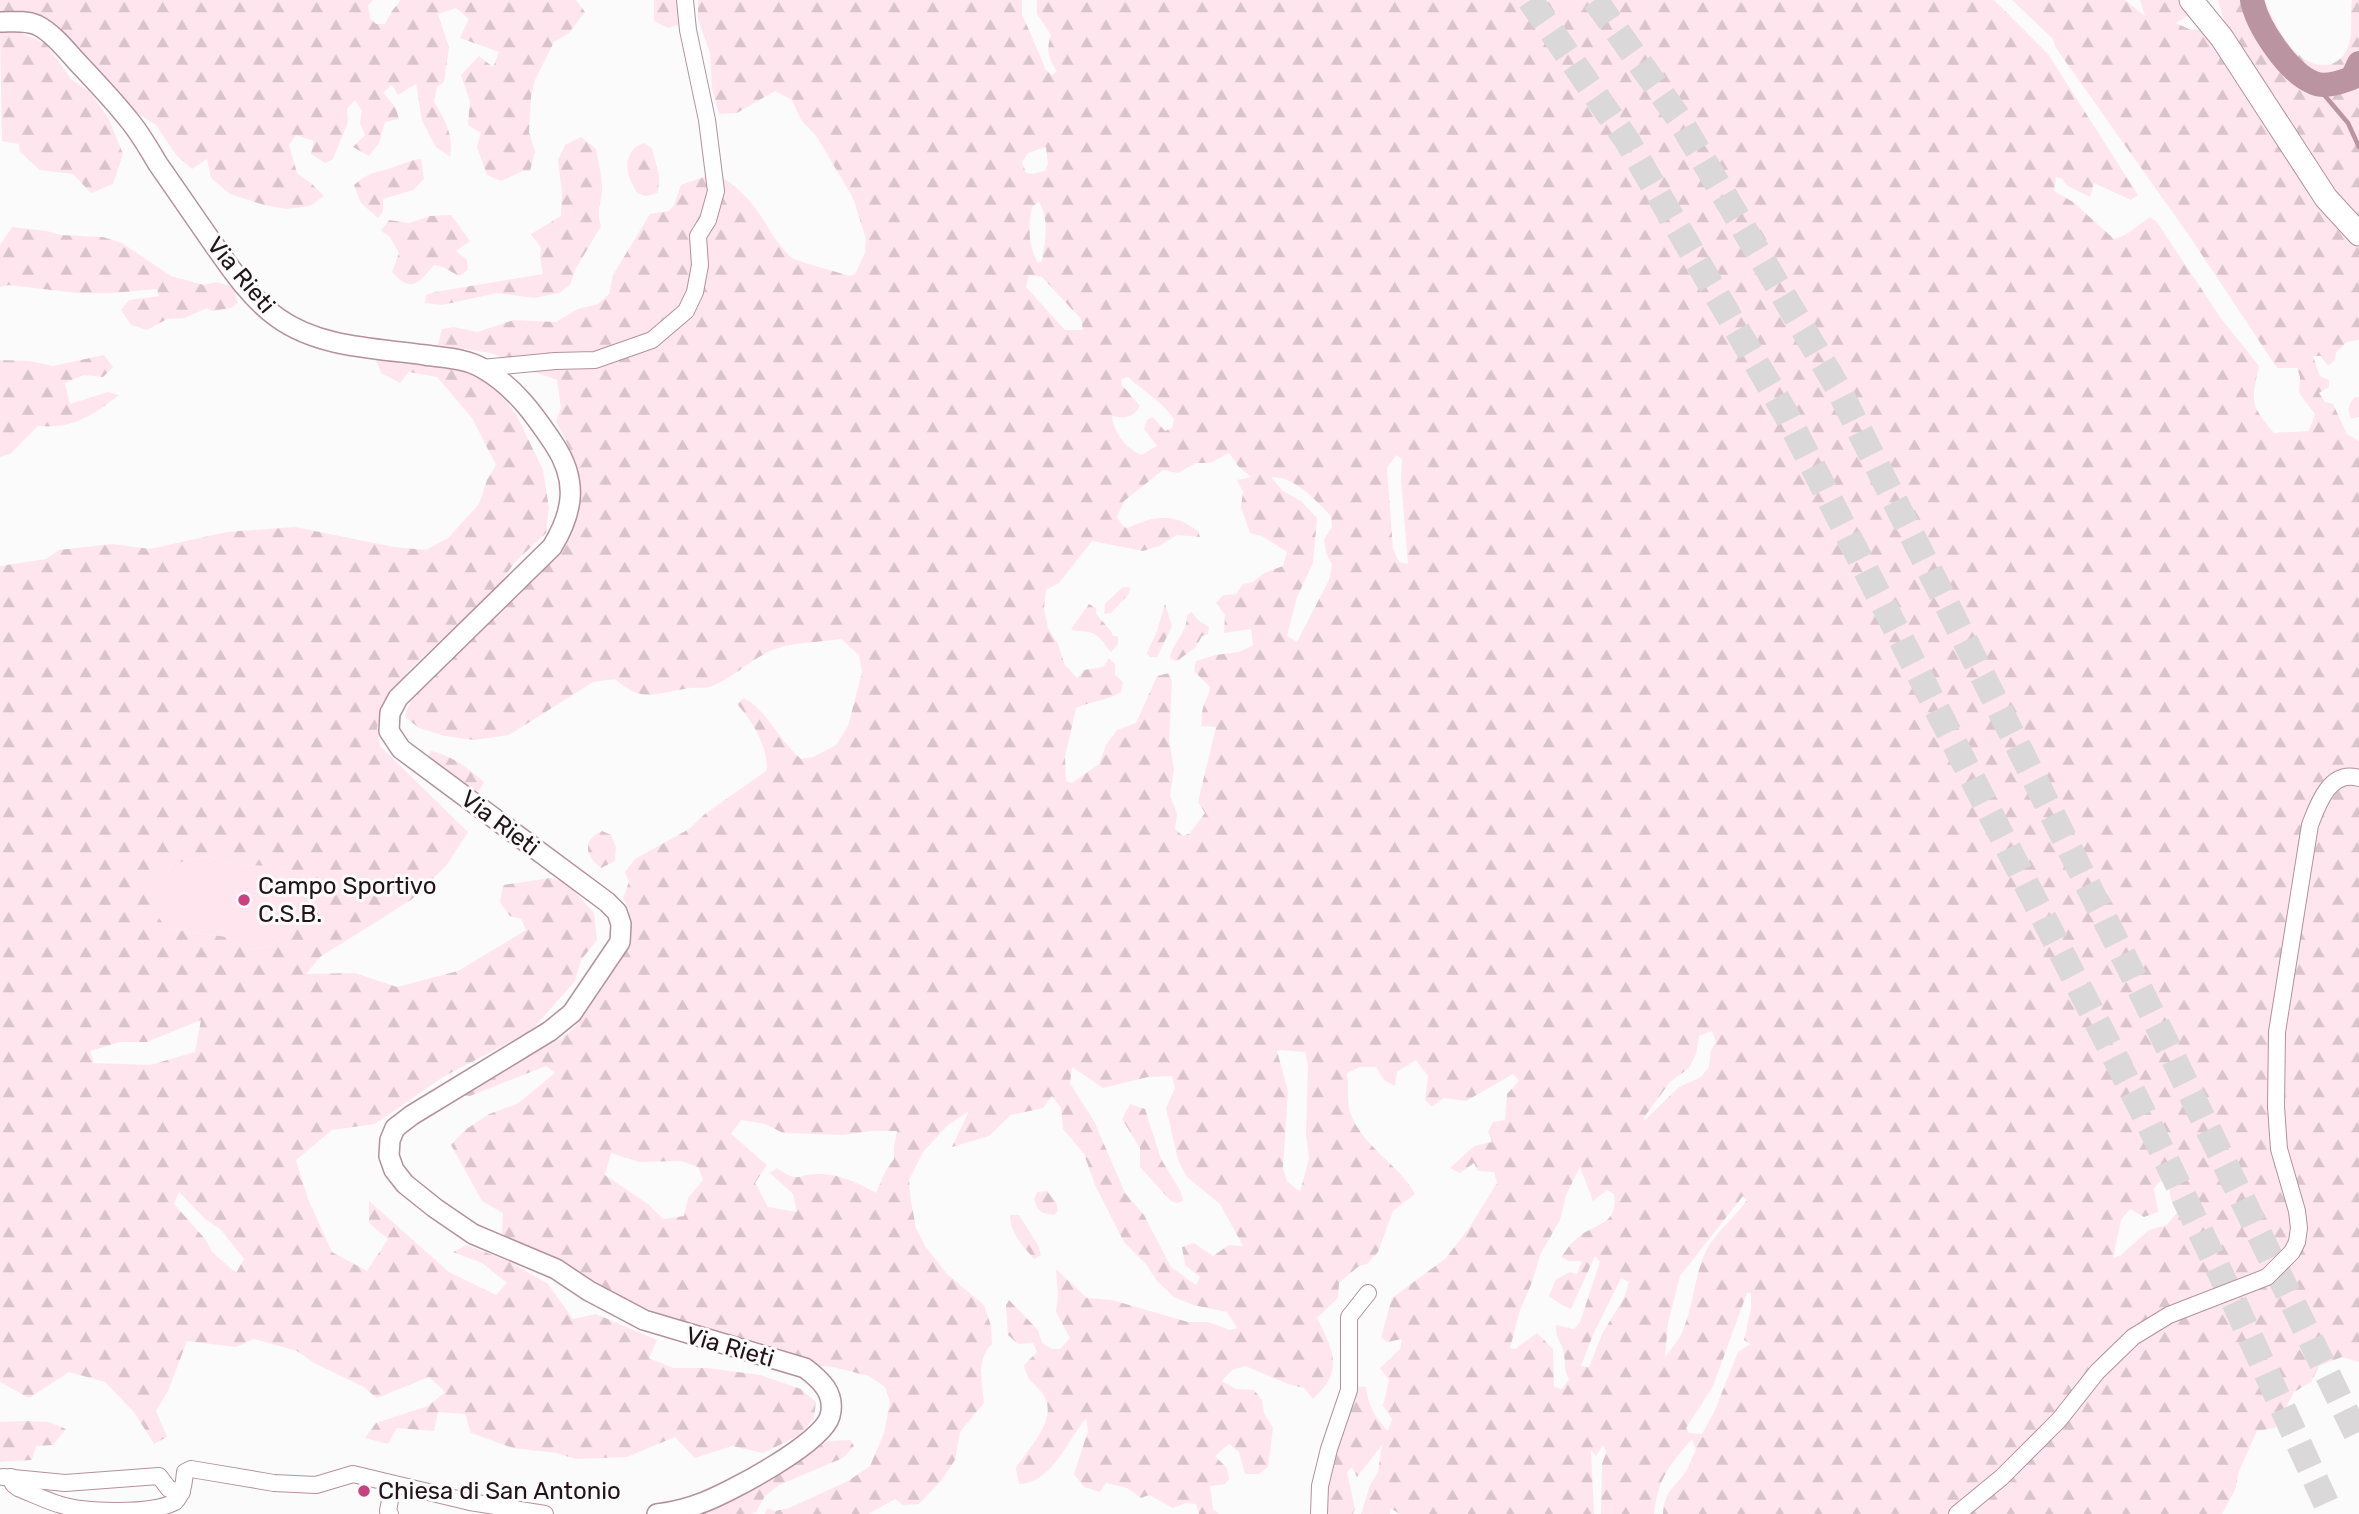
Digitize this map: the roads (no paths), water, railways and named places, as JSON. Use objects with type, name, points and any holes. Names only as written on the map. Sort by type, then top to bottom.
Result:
[{"type":"main road","points":[[2192,0],[2221,38],[2326,198],[2359,234]]},
{"type":"street","points":[[482,368],[555,360],[595,360],[652,340],[686,311],[695,292],[700,265],[698,236],[708,220],[716,191],[707,120],[688,30],[685,0]]},
{"type":"street","name":"Via Rieti","points":[[0,22],[24,22],[38,26],[54,38],[87,72],[130,121],[185,205],[239,279],[277,318],[317,338],[447,358],[482,368],[530,408],[563,458],[571,493],[568,516],[552,547],[398,698],[390,713],[389,731],[401,749],[607,902],[617,912],[621,924],[620,942],[572,1013],[550,1031],[411,1115],[395,1128],[390,1140],[389,1156],[394,1170],[405,1184],[473,1234],[556,1269],[589,1291],[644,1320],[805,1368],[827,1388],[830,1419],[821,1432],[805,1444],[768,1469],[704,1502],[657,1514]]},
{"type":"street","points":[[1957,1514],[2002,1477],[2059,1420],[2097,1372],[2133,1337],[2169,1315],[2267,1277],[2292,1252],[2297,1242],[2299,1227],[2279,1149],[2276,1107],[2277,1032],[2310,825],[2329,786],[2341,779],[2354,776],[2359,778]]},
{"type":"street","points":[[1318,1514],[1320,1486],[1329,1449],[1349,1390],[1349,1317],[1368,1293]]},
{"type":"street","points":[[5,1477],[18,1488],[56,1504],[106,1513],[147,1513],[166,1507],[175,1502],[182,1492],[186,1472],[191,1469],[274,1483],[316,1485],[353,1474],[470,1502],[545,1514]]},
{"type":"street","points":[[5,1477],[65,1483],[159,1476],[169,1489],[182,1492]]},
{"type":"street","points":[[390,1514],[388,1511],[393,1484]]},
{"type":"waterway","points":[[2252,0],[2260,23],[2275,48],[2304,78],[2318,84],[2338,83],[2352,78],[2359,63]]},
{"type":"waterway","points":[[2315,84],[2348,123],[2359,147]]},
{"type":"tunnel","points":[[1530,0],[1628,142],[1787,416],[2148,1122],[2331,1514]]},
{"type":"tunnel","points":[[1595,0],[1678,117],[1838,388],[2134,977],[2359,1439]]},
{"type":"place","name":"Campo Sportivo C.S.B.","points":[[244,900]]},
{"type":"place","name":"Chiesa di San Antonio","points":[[364,1491]]}]
